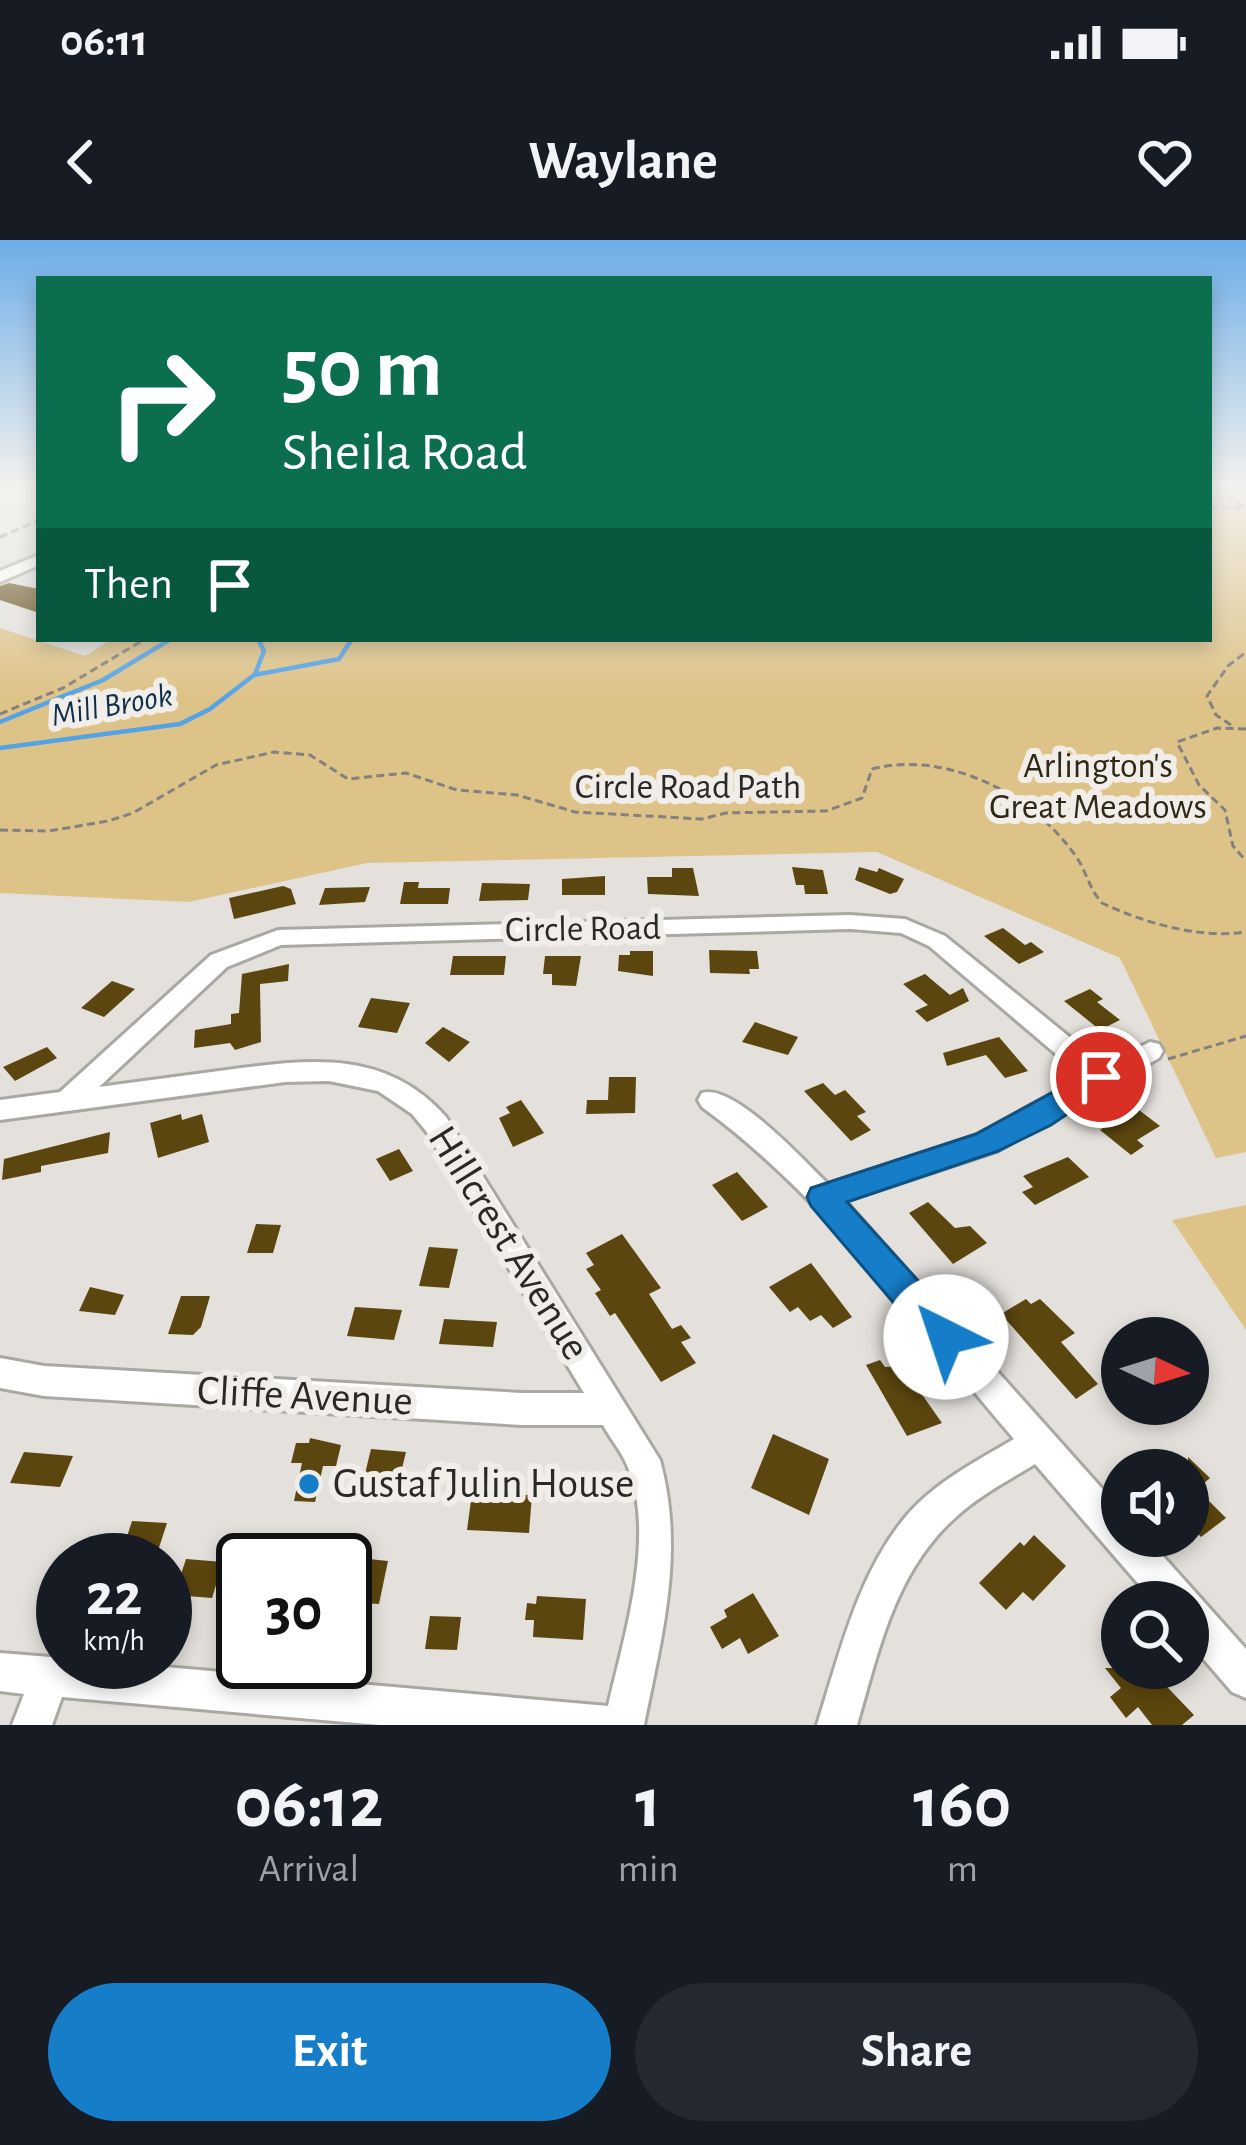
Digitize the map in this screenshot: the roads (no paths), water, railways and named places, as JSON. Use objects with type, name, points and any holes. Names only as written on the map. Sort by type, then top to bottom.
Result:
[{"type":"street","points":[[6,574],[36,560]]},
{"type":"street","points":[[6,574],[36,579]]},
{"type":"street","name":"Circle Road","points":[[70,1098],[219,961],[263,941],[328,934],[802,923],[889,924],[928,935],[1101,1077]]},
{"type":"street","points":[[823,1197],[987,1143],[1150,1051]]},
{"type":"street","name":"Hillcrest Avenue","points":[[0,1110],[311,1071],[367,1075],[404,1090],[436,1124],[643,1460],[652,1486],[657,1535],[624,1725]]},
{"type":"street","points":[[711,1100],[756,1132],[823,1197],[1161,1581]]},
{"type":"street","name":"Cliffe Avenue","points":[[0,1373],[44,1382],[522,1409],[611,1409]]},
{"type":"street","points":[[838,1725],[882,1590],[910,1539],[947,1501],[1039,1442]]},
{"type":"street","points":[[1209,1636],[1246,1678]]},
{"type":"street","points":[[0,1672],[36,1675]]},
{"type":"street","points":[[32,1725],[45,1689]]},
{"type":"street","points":[[192,1689],[606,1725]]},
{"type":"waterway","points":[[0,722],[103,680],[166,642]]},
{"type":"waterway","points":[[255,674],[264,651],[260,642]]},
{"type":"waterway","name":"Mill Brook","points":[[0,748],[180,724],[210,709],[254,675],[339,659],[350,642]]},
{"type":"place","name":"Gustaf Julin House","points":[[309,1484]]},
{"type":"park label","name":"Arlington's Great Meadows","points":[[1098,786]]}]
